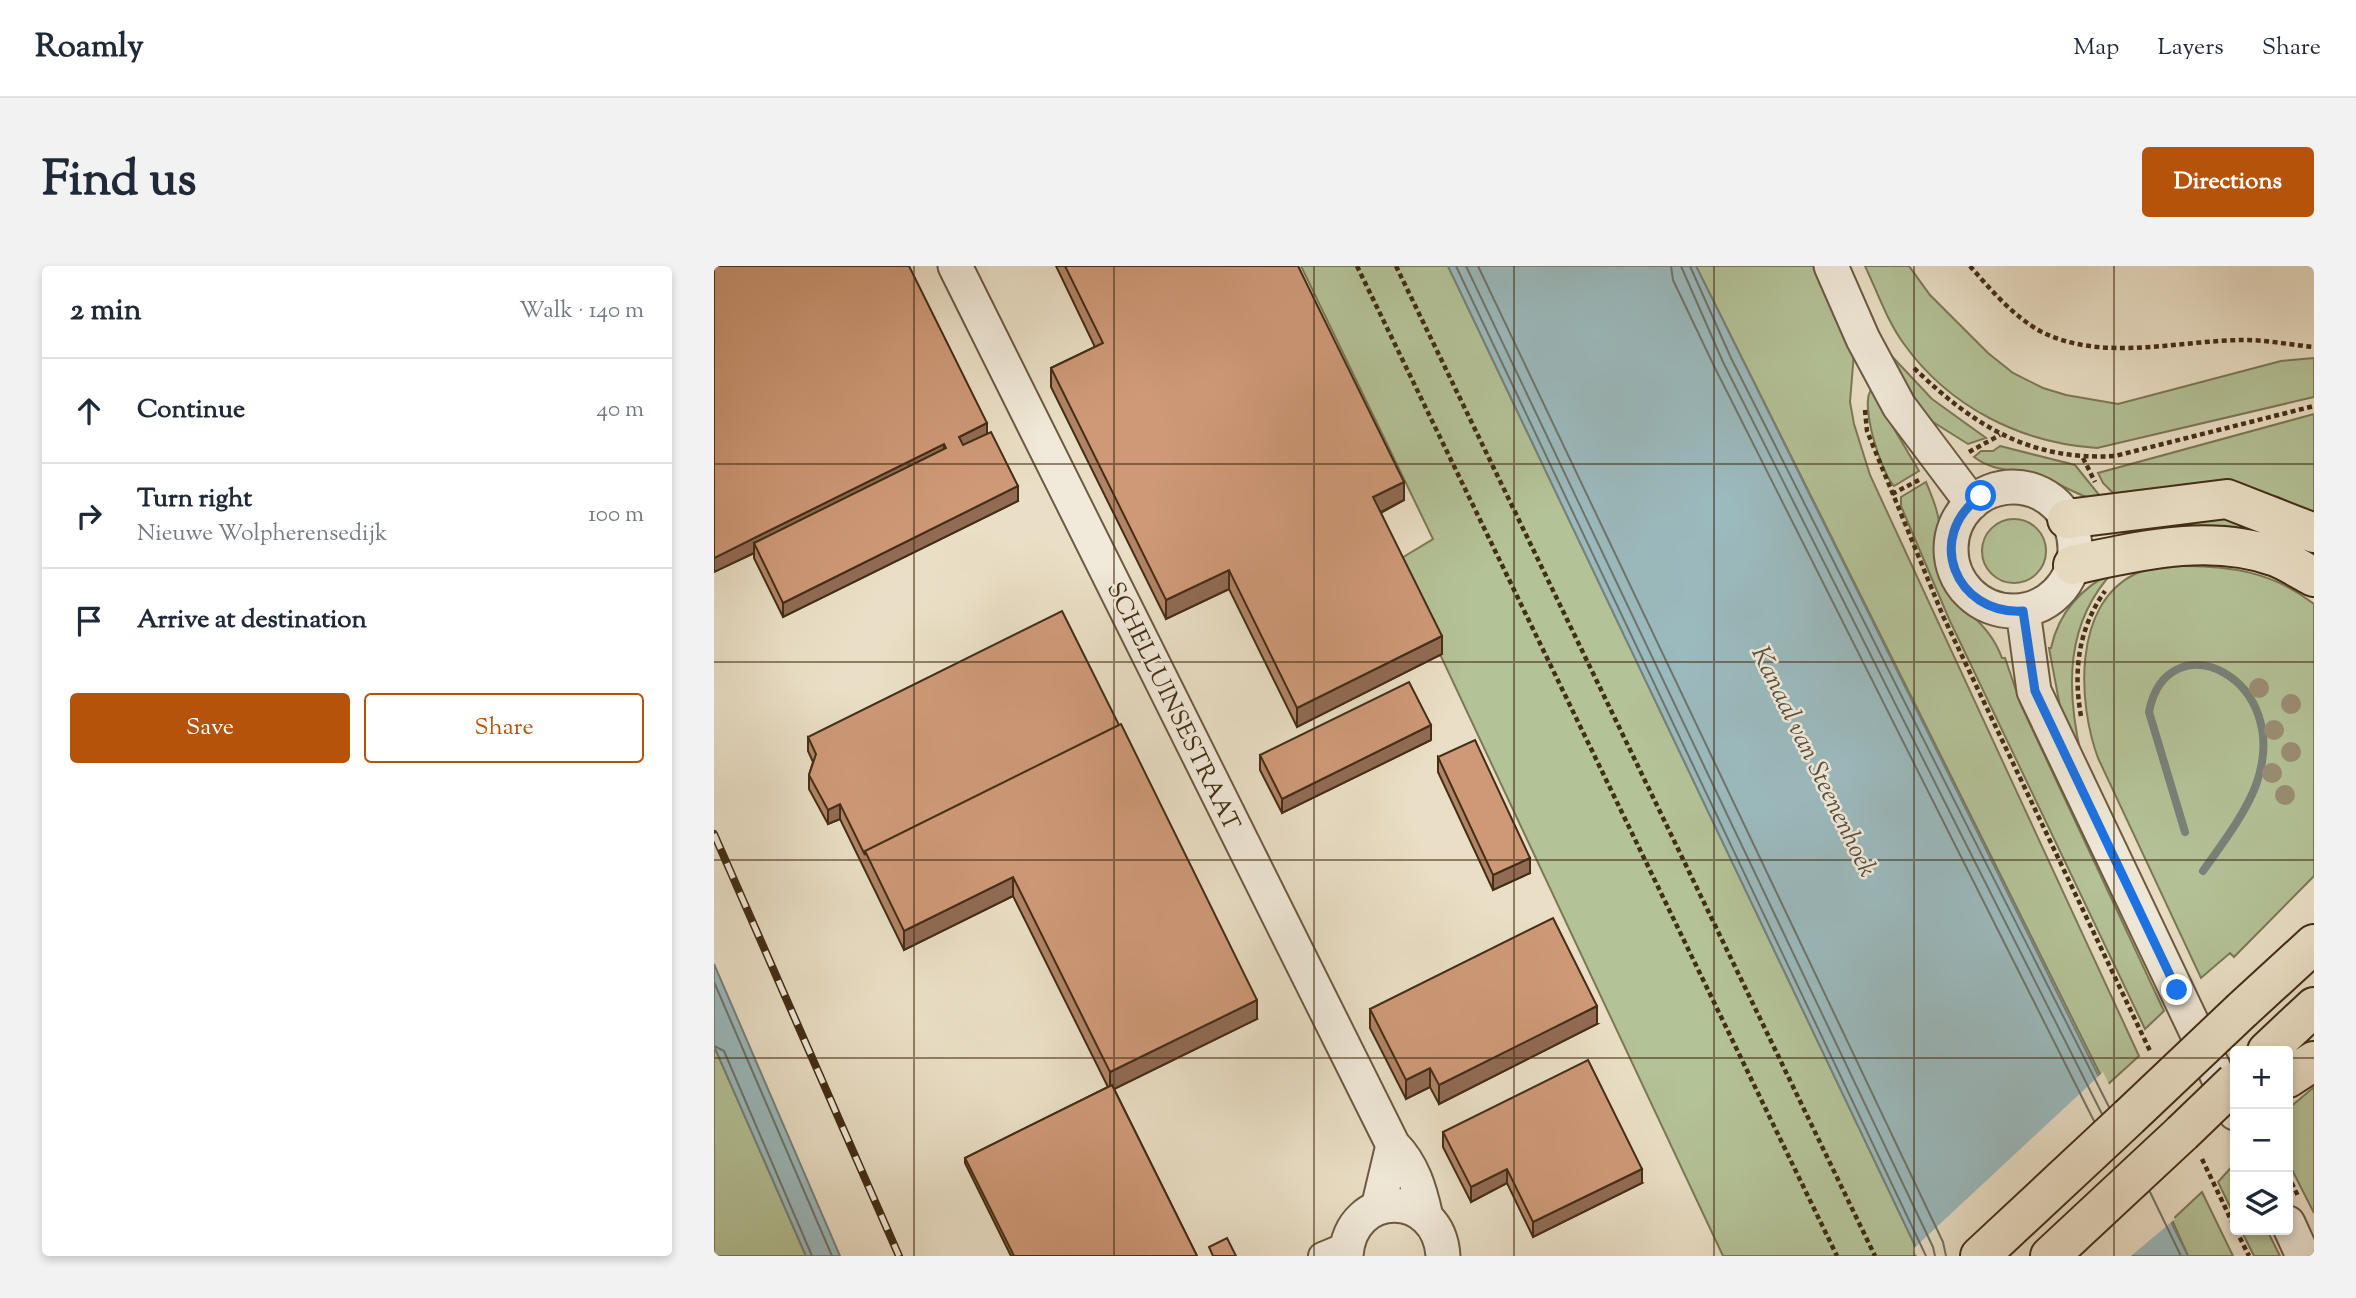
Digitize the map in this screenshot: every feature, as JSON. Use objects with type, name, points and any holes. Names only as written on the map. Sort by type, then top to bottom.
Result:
[{"type":"highway","points":[[2067,519],[2227,499],[2314,533]]},
{"type":"highway","points":[[2073,565],[2178,545],[2232,546],[2277,557],[2314,578]]},
{"type":"highway","points":[[1980,1256],[2314,944]]},
{"type":"highway","points":[[2272,1046],[2314,1007]]},
{"type":"highway","points":[[2293,1075],[2314,1061]]},
{"type":"highway","points":[[2192,1145],[2230,1089]]},
{"type":"highway","points":[[2050,1256],[2192,1145],[2232,1109]]},
{"type":"street","name":"SCHELLUINSESTRAAT","points":[[956,266],[1393,1145],[1408,1162],[1426,1217],[1440,1235],[1443,1256]]},
{"type":"street","points":[[1831,266],[1863,339],[1899,407],[1972,503]]},
{"type":"street","points":[[2024,488],[2045,496],[2067,519],[2075,542],[2073,565],[2066,582],[2054,596],[2040,605],[2023,611],[2002,610],[1982,603],[1966,589],[1955,570],[1952,539],[1959,519],[1972,503],[1991,491],[2024,488]]},
{"type":"street","points":[[2023,611],[2035,691],[2233,1109]]},
{"type":"street","points":[[1378,1208],[1381,1186],[1393,1145]]},
{"type":"street","points":[[1338,1253],[1357,1223],[1378,1208],[1408,1207],[1426,1217]]},
{"type":"street","points":[[2293,1234],[2303,1256]]},
{"type":"path","points":[[1357,266],[1837,1256]]},
{"type":"path","points":[[1396,266],[1875,1256]]},
{"type":"path","points":[[1970,266],[1996,295],[2039,330],[2070,343],[2116,348],[2248,340],[2314,347]]},
{"type":"path","points":[[1910,364],[1956,408],[2000,435],[2042,450],[2083,458],[2115,456],[2314,406]]},
{"type":"path","points":[[2083,458],[2091,477],[2113,502],[2117,512]]},
{"type":"path","points":[[1892,494],[1943,616],[2155,1062]]},
{"type":"path","points":[[2082,720],[2077,670],[2081,643],[2094,606],[2122,571],[2123,554]]},
{"type":"path","points":[[2192,1145],[2230,1218]]},
{"type":"path","points":[[2239,1235],[2249,1256]]},
{"type":"green space","points":[[1301,266],[1448,266],[1920,1256],[1723,1256],[1399,567],[1400,559],[1433,539]]},
{"type":"green space","points":[[1696,266],[1814,266],[1854,353],[1850,402],[1870,475],[2139,1056],[2106,1086]]},
{"type":"green space","points":[[1865,266],[1909,266],[1930,295],[1988,353],[2013,373],[2043,388],[2066,395],[2118,404],[2281,361],[2314,358],[2314,397],[2097,448],[2041,438],[2014,430],[1989,418],[1942,386],[1922,366],[1892,326]]},
{"type":"green space","points":[[1885,349],[1932,399],[1986,438],[1968,444],[1933,422],[1910,393]]},
{"type":"green space","points":[[1871,390],[1919,471],[1894,486],[1883,468],[1870,424],[1868,398]]},
{"type":"green space","points":[[2314,414],[2314,514],[2278,497],[2233,489],[2118,498],[2103,483],[2098,473]]},
{"type":"green space","points":[[2000,446],[2075,465],[2104,501],[2033,474],[1990,466],[1974,457],[1981,451],[1993,451]]},
{"type":"green space","points":[[1926,482],[1939,520],[1940,564],[1945,581],[1958,601],[1989,634],[2002,658],[2005,658],[2021,705],[2164,1011],[2145,1029],[1949,619],[1901,506],[1901,497]]},
{"type":"green space","points":[[2206,515],[2254,522],[2314,548],[2314,564],[2142,538],[2141,520]]},
{"type":"green space","points":[[2014,519],[2032,525],[2040,533],[2046,551],[2040,569],[2032,577],[2014,583],[1996,577],[1988,569],[1982,551],[1988,533],[1996,525]]},
{"type":"green space","points":[[2178,566],[2215,567],[2250,573],[2283,584],[2314,604],[2314,876],[2234,957],[2230,953],[2201,978],[2098,758],[2086,711],[2084,684],[2085,657],[2090,632],[2100,608],[2115,589],[2140,572]]},
{"type":"green space","points":[[2114,571],[2086,612],[2078,634],[2072,681],[2081,754],[2061,712],[2049,648],[2060,623],[2074,602],[2092,585]]},
{"type":"green space","points":[[714,1046],[806,1256],[714,1256]]},
{"type":"green space","points":[[2314,1087],[2314,1213],[2293,1172],[2293,1105]]},
{"type":"green space","points":[[2230,1169],[2230,1207],[2218,1182]]},
{"type":"green space","points":[[2202,1192],[2233,1256],[2188,1256],[2172,1220]]},
{"type":"green space","points":[[2244,1235],[2270,1235],[2280,1256],[2254,1256]]},
{"type":"water","name":"Kanaal van Steenenhoek","points":[[1448,266],[1696,266],[2188,1256],[1920,1256]]},
{"type":"water","points":[[714,964],[840,1256],[806,1256],[714,1046]]},
{"type":"pier","points":[[2103,1072],[2175,1219],[2131,1256],[1917,1256],[1913,1249]]},
{"type":"building","points":[[714,266],[909,266],[987,423],[959,437],[963,445],[991,432],[1018,486],[783,603],[754,543],[946,448],[944,444],[714,558]]},
{"type":"building","points":[[1065,266],[1298,266],[1404,482],[1373,497],[1442,636],[1297,708],[1229,570],[1166,600],[1051,368],[1103,343]]},
{"type":"building","points":[[1062,611],[1119,725],[865,851],[865,855],[840,804],[828,810],[809,775],[816,754],[808,737]]},
{"type":"building","points":[[1409,682],[1431,725],[1282,799],[1260,755]]},
{"type":"building","points":[[1121,724],[1257,1000],[1110,1072],[1013,877],[904,931],[865,851]]},
{"type":"building","points":[[1475,740],[1530,858],[1493,875],[1438,757]]},
{"type":"building","points":[[1553,918],[1597,1006],[1439,1085],[1430,1068],[1406,1080],[1370,1009]]},
{"type":"building","points":[[1588,1060],[1642,1169],[1533,1222],[1507,1169],[1471,1187],[1443,1132]]},
{"type":"building","points":[[1112,1085],[1197,1256],[1014,1256],[965,1158]]},
{"type":"building","points":[[1227,1238],[1236,1256],[1213,1256],[1209,1247]]},
{"type":"waterway","points":[[2185,832],[2149,712],[2160,684],[2179,669],[2201,665],[2224,673],[2244,690],[2258,715],[2263,747],[2256,785],[2251,796],[2232,830],[2203,871]]},
{"type":"railway","points":[[714,834],[899,1256]]},
{"type":"route","points":[[1981,496],[1965,510],[1955,529],[1951,550],[1955,570],[1966,589],[1982,603],[2002,610],[2023,611],[2035,691],[2177,990]]}]
